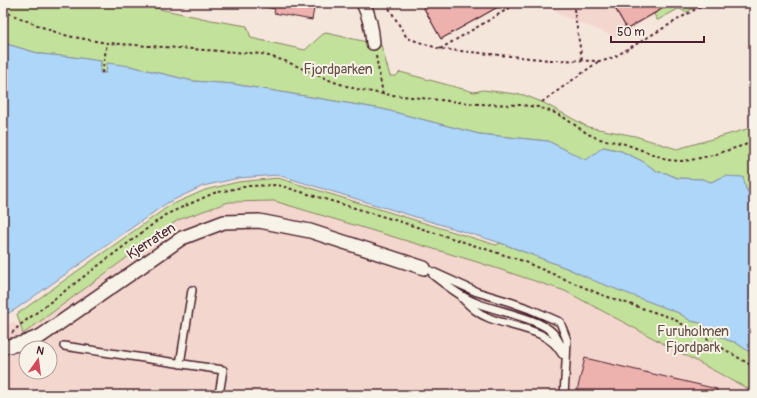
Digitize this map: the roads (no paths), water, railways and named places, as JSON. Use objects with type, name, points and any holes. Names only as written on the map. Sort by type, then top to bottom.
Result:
[{"type":"street","points":[[363,3],[373,42]]},
{"type":"street","name":"Kjerraten","points":[[3,348],[24,343],[41,336],[182,238],[224,222],[259,221],[310,231],[424,268]]},
{"type":"lane","points":[[424,268],[456,293],[474,302],[539,323],[552,332],[557,338],[561,344],[566,363]]},
{"type":"lane","points":[[424,268],[477,292],[517,304],[560,322],[566,340],[564,395]]},
{"type":"lane","points":[[180,364],[192,290]]},
{"type":"lane","points":[[64,346],[223,370],[218,395]]},
{"type":"water","points":[[3,43],[41,54],[101,61],[100,73],[106,73],[107,63],[130,66],[193,81],[233,84],[382,109],[479,134],[548,141],[586,160],[603,147],[621,151],[642,161],[658,172],[666,173],[677,178],[702,179],[711,182],[725,176],[743,177],[748,192],[754,189],[754,353],[748,351],[735,342],[727,340],[716,334],[701,323],[691,321],[679,313],[501,243],[278,175],[239,178],[203,186],[167,203],[16,309],[3,316]]},
{"type":"park label","name":"Fjordparken","points":[[338,69]]},
{"type":"park label","name":"Furuholmen Fjordpark","points":[[693,340]]}]
